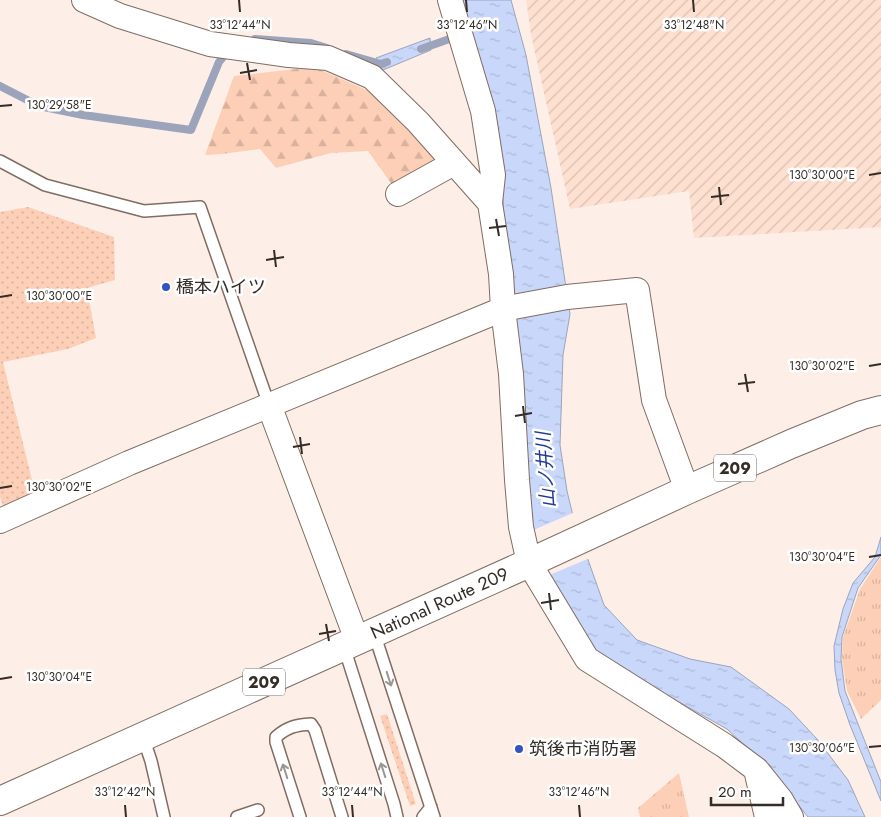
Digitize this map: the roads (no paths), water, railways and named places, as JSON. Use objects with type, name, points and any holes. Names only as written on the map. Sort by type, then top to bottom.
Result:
[{"type":"highway","name":"National Route 209","points":[[0,801],[687,490],[791,444],[862,415],[881,410]]},
{"type":"street","points":[[84,0],[120,16],[210,44],[289,55],[328,58],[372,78],[418,122],[490,203]]},
{"type":"street","points":[[450,0],[483,111],[493,175],[490,203],[507,308],[521,527],[529,563],[586,659],[724,746],[756,770],[781,800],[791,817]]},
{"type":"street","points":[[398,194],[454,163]]},
{"type":"street","points":[[0,521],[129,463],[507,308],[567,297],[637,290],[654,400],[687,490]]},
{"type":"street","points":[[269,405],[358,640]]},
{"type":"street","points":[[756,770],[767,817]]},
{"type":"lane","points":[[0,161],[45,185],[144,211],[200,207],[269,405]]},
{"type":"lane","points":[[358,640],[432,812],[423,817]]},
{"type":"lane","points":[[358,640],[397,817]]},
{"type":"lane","points":[[300,817],[276,738],[284,730],[311,724],[315,730],[342,817]]},
{"type":"lane","points":[[143,737],[151,761],[164,817]]},
{"type":"lane","points":[[237,817],[258,810]]},
{"type":"water","name":"山ノ井川","points":[[460,0],[511,0],[526,55],[551,188],[570,314],[563,355],[560,445],[567,491],[574,520],[604,605],[637,640],[690,659],[731,667],[789,709],[817,739],[848,780],[865,817],[808,817],[770,769],[727,729],[604,660],[570,618],[547,573],[532,532],[507,282],[503,200],[487,97]]},
{"type":"water","points":[[430,38],[431,50],[383,70],[376,58]]},
{"type":"water","points":[[881,537],[881,555],[858,588],[842,637],[841,659],[845,691],[881,782],[881,801],[839,693],[835,670],[834,646],[843,609],[853,583],[875,557]]},
{"type":"waterway","points":[[421,49],[458,36]]},
{"type":"waterway","points":[[255,39],[311,43],[327,48]]},
{"type":"waterway","points":[[0,86],[39,106],[83,115],[191,130],[219,62],[228,51]]},
{"type":"waterway","points":[[346,54],[381,64],[387,62]]},
{"type":"place","name":"橋本ハイツ","points":[[166,287]]},
{"type":"place","name":"筑後市消防署","points":[[519,749]]}]
